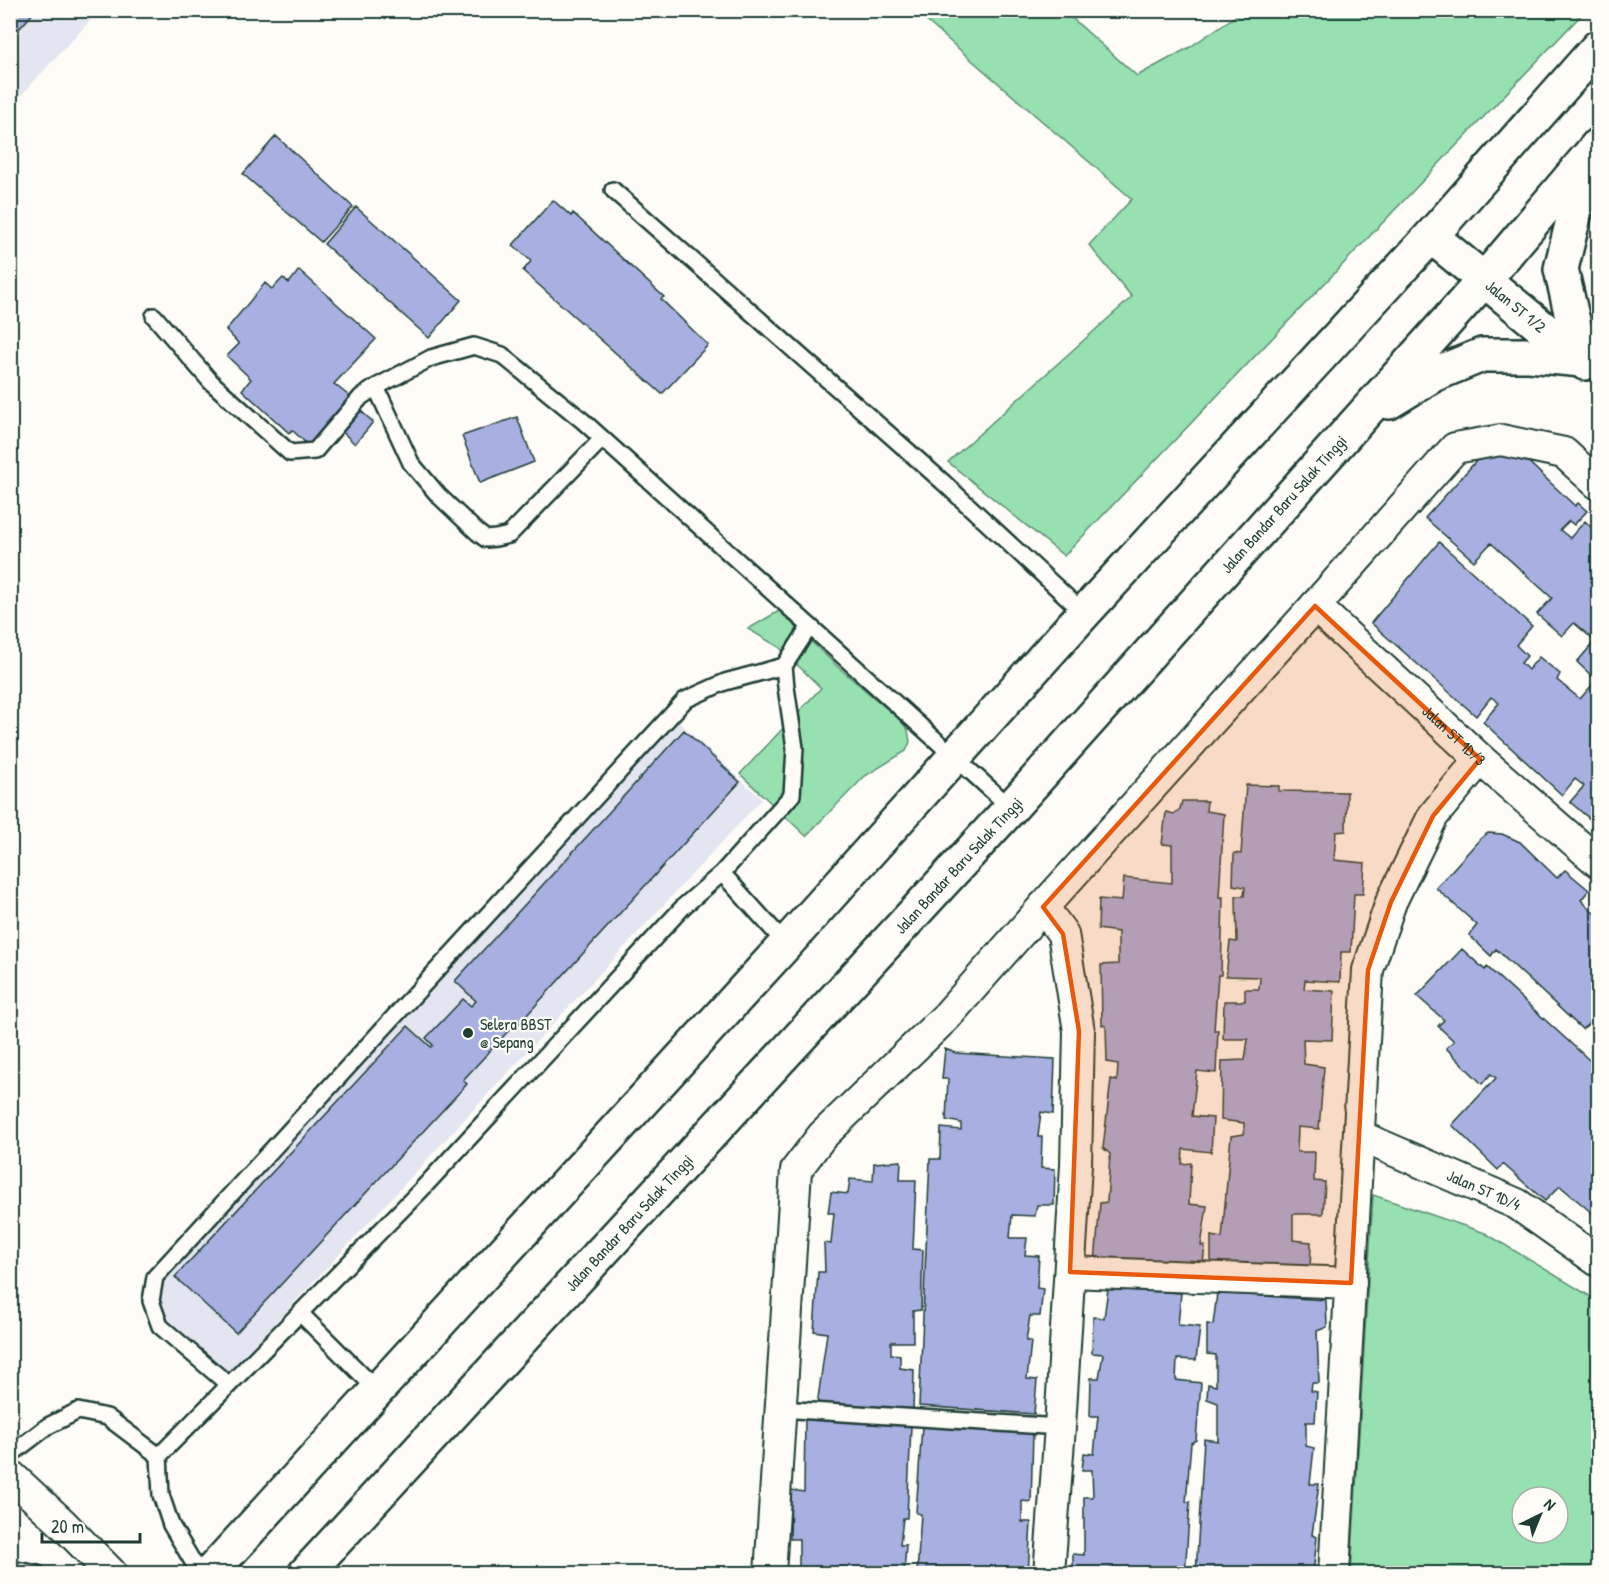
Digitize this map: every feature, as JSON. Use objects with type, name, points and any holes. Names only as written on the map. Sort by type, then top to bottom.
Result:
[{"type":"main road","points":[[209,1574],[786,944],[1084,613],[1431,236],[1599,46]]},
{"type":"main road","name":"Jalan Bandar Baru Salak Tinggi","points":[[305,1574],[1011,808],[1484,280],[1599,145]]},
{"type":"main road","points":[[1357,422],[1433,375],[1482,354],[1529,355],[1590,368],[1561,269],[1576,208],[1599,164]]},
{"type":"main road","name":"Jalan ST 1/2","points":[[1431,236],[1590,368]]},
{"type":"street","points":[[770,1574],[796,1170],[822,1136],[946,1017],[1455,448],[1501,441],[1564,453],[1599,484]]},
{"type":"street","name":"Jalan ST 1D/3","points":[[1315,606],[1480,759],[1599,862]]},
{"type":"street","points":[[1334,1574],[1368,970],[1390,902],[1432,816],[1480,759]]},
{"type":"street","points":[[1043,907],[1063,934],[1079,1031],[1076,1165],[1050,1574]]},
{"type":"street","name":"Jalan ST 1D/4","points":[[1360,1136],[1517,1204],[1599,1261]]},
{"type":"street","points":[[1070,1272],[1351,1283]]},
{"type":"street","points":[[10,1475],[112,1574]]},
{"type":"lane","points":[[614,190],[943,482],[1084,613]]},
{"type":"lane","points":[[154,316],[211,382],[290,453],[315,451],[361,397],[431,358],[474,346],[502,355],[602,439],[1011,808]]},
{"type":"lane","points":[[376,387],[411,463],[439,496],[486,539],[509,535],[602,439]]},
{"type":"lane","points":[[200,1574],[171,1525],[161,1495],[159,1456],[421,1190],[684,906],[722,873],[792,795],[795,748],[784,666],[810,626]]},
{"type":"lane","points":[[229,1385],[160,1326],[151,1301],[155,1277],[685,700],[725,682],[784,666]]},
{"type":"lane","points":[[722,873],[786,944]]},
{"type":"lane","points":[[300,1313],[377,1390]]},
{"type":"lane","points":[[780,1409],[1060,1426]]},
{"type":"lane","points":[[10,1455],[48,1426],[78,1411],[107,1417],[159,1456]]},
{"type":"lane","points":[[14,1574],[17,1570],[38,1574]]},
{"type":"highlighted area","points":[[1315,606],[1480,759],[1433,816],[1391,902],[1368,970],[1351,1283],[1070,1272],[1079,1031],[1063,934],[1043,907]]},
{"type":"shaded area","points":[[11,11],[99,11],[11,106]]},
{"type":"shaded area","name":"Selera BBST @ Sepang","points":[[676,720],[762,799],[229,1373],[168,1322],[159,1300],[162,1279]]},
{"type":"green space","points":[[915,11],[1064,11],[1137,76],[1190,47],[1243,11],[1585,11],[1064,556],[948,462],[1132,297],[1089,245],[1132,199]]},
{"type":"green space","points":[[779,611],[838,667],[900,720],[908,730],[910,742],[906,751],[865,776],[806,836],[740,774],[821,688],[779,647],[748,629]]},
{"type":"green space","points":[[1373,1195],[1485,1233],[1598,1301],[1598,1573],[1351,1573]]},
{"type":"building","points":[[10,10],[36,10],[10,39]]},
{"type":"building","points":[[276,136],[353,207],[321,242],[243,174]]},
{"type":"building","points":[[553,200],[571,216],[573,213],[664,297],[661,299],[708,345],[662,394],[523,271],[531,261],[513,245]]},
{"type":"building","points":[[356,207],[461,300],[429,338],[324,244]]},
{"type":"building","points":[[299,270],[376,339],[334,384],[348,395],[348,399],[373,422],[355,444],[332,422],[309,446],[292,430],[289,433],[242,390],[251,379],[227,356],[239,344],[226,330],[265,283],[272,289],[283,278],[289,283]]},
{"type":"building","points":[[517,417],[534,462],[480,483],[462,436]]},
{"type":"building","points":[[1486,450],[1517,451],[1575,506],[1578,503],[1587,511],[1574,525],[1569,521],[1560,530],[1570,538],[1585,521],[1598,534],[1598,682],[1577,662],[1595,641],[1574,623],[1562,636],[1537,614],[1552,598],[1491,543],[1474,561],[1425,518]]},
{"type":"building","points":[[1439,542],[1532,626],[1516,645],[1527,656],[1521,663],[1528,670],[1539,657],[1560,674],[1557,680],[1580,699],[1593,684],[1598,688],[1598,826],[1570,802],[1584,786],[1575,779],[1562,795],[1483,722],[1499,703],[1491,697],[1476,716],[1371,623]]},
{"type":"building","name":"Selera BBST @ Sepang","points":[[684,730],[740,782],[514,1029],[512,1027],[463,1080],[467,1084],[236,1333],[175,1277],[408,1026],[431,1047],[433,1045],[426,1038],[463,999],[471,1006],[476,1001],[455,981]]},
{"type":"building","points":[[1246,785],[1279,786],[1279,791],[1347,792],[1346,831],[1336,832],[1334,860],[1365,863],[1363,894],[1354,894],[1351,952],[1341,952],[1340,982],[1305,980],[1304,989],[1334,991],[1332,1040],[1303,1039],[1304,1064],[1324,1067],[1319,1129],[1298,1127],[1297,1152],[1315,1152],[1314,1181],[1325,1182],[1323,1214],[1293,1214],[1293,1240],[1311,1242],[1310,1274],[1211,1271],[1211,1236],[1222,1238],[1231,1136],[1244,1134],[1244,1123],[1221,1120],[1222,1061],[1245,1060],[1248,1039],[1223,1039],[1224,1001],[1245,1001],[1245,989],[1259,989],[1260,977],[1226,976],[1230,941],[1237,942],[1236,896],[1244,896],[1245,887],[1233,885],[1234,853],[1241,854]]},
{"type":"building","points":[[1182,801],[1207,801],[1206,811],[1224,814],[1219,897],[1223,897],[1221,975],[1218,975],[1214,1030],[1218,1030],[1216,1073],[1197,1071],[1192,1116],[1213,1118],[1211,1152],[1183,1149],[1182,1164],[1191,1163],[1189,1204],[1207,1206],[1201,1246],[1205,1246],[1202,1272],[1095,1263],[1100,1203],[1107,1202],[1110,1154],[1103,1148],[1111,1079],[1117,1081],[1118,1064],[1107,1062],[1106,1026],[1102,1025],[1101,965],[1118,964],[1118,932],[1098,929],[1099,899],[1122,901],[1124,878],[1172,883],[1172,845],[1162,844],[1166,812],[1174,814],[1180,809]]},
{"type":"building","points":[[1488,833],[1502,834],[1520,842],[1557,878],[1565,870],[1589,890],[1581,900],[1598,917],[1598,1032],[1590,1023],[1582,1029],[1496,949],[1491,956],[1469,935],[1477,925],[1436,888]]},
{"type":"building","points":[[1462,949],[1485,970],[1487,967],[1598,1068],[1598,1218],[1560,1186],[1545,1201],[1503,1164],[1498,1170],[1452,1125],[1496,1078],[1491,1074],[1482,1084],[1446,1048],[1454,1041],[1438,1026],[1444,1020],[1417,996]]},
{"type":"building","points":[[945,1049],[956,1053],[1055,1059],[1053,1114],[1041,1112],[1038,1137],[1042,1137],[1041,1168],[1055,1169],[1054,1205],[1037,1205],[1035,1216],[1012,1215],[1010,1238],[1027,1238],[1025,1255],[1039,1256],[1037,1288],[1043,1289],[1040,1316],[1030,1316],[1026,1341],[1031,1341],[1027,1379],[1037,1380],[1034,1414],[919,1406],[930,1159],[940,1159],[941,1128],[961,1130],[961,1123],[946,1120],[948,1079],[942,1079]]},
{"type":"building","points":[[901,1161],[900,1180],[916,1180],[913,1249],[923,1250],[921,1310],[913,1311],[913,1342],[891,1342],[891,1354],[900,1355],[900,1368],[914,1370],[913,1413],[817,1406],[827,1333],[814,1331],[818,1272],[825,1272],[824,1243],[831,1244],[834,1213],[828,1213],[831,1192],[848,1194],[850,1179],[873,1181],[874,1163]]},
{"type":"building","points":[[1108,1289],[1181,1293],[1178,1325],[1200,1327],[1196,1360],[1177,1359],[1176,1380],[1201,1383],[1196,1440],[1191,1443],[1186,1502],[1190,1502],[1185,1574],[1073,1574],[1073,1554],[1084,1555],[1084,1497],[1093,1497],[1092,1470],[1082,1470],[1084,1453],[1094,1454],[1098,1416],[1090,1416],[1091,1378],[1099,1378],[1103,1354],[1092,1353],[1093,1317],[1104,1318]]},
{"type":"building","points":[[1217,1293],[1326,1300],[1327,1327],[1317,1331],[1319,1383],[1312,1383],[1311,1391],[1317,1392],[1315,1422],[1306,1422],[1306,1446],[1314,1448],[1310,1484],[1319,1484],[1312,1535],[1317,1537],[1313,1574],[1196,1574],[1204,1439],[1218,1441],[1218,1403],[1207,1399],[1208,1384],[1216,1386],[1216,1355],[1207,1354],[1207,1324],[1213,1325]]},
{"type":"building","points":[[805,1417],[911,1425],[907,1518],[903,1518],[900,1545],[906,1545],[904,1574],[799,1574],[799,1539],[790,1539],[791,1490],[804,1492]]},
{"type":"building","points":[[922,1426],[1033,1432],[1031,1502],[1022,1501],[1022,1522],[1031,1522],[1028,1574],[917,1574],[921,1514],[916,1513]]},
{"type":"place","name":"Selera BBST @ Sepang","points":[[468,1033]]}]
